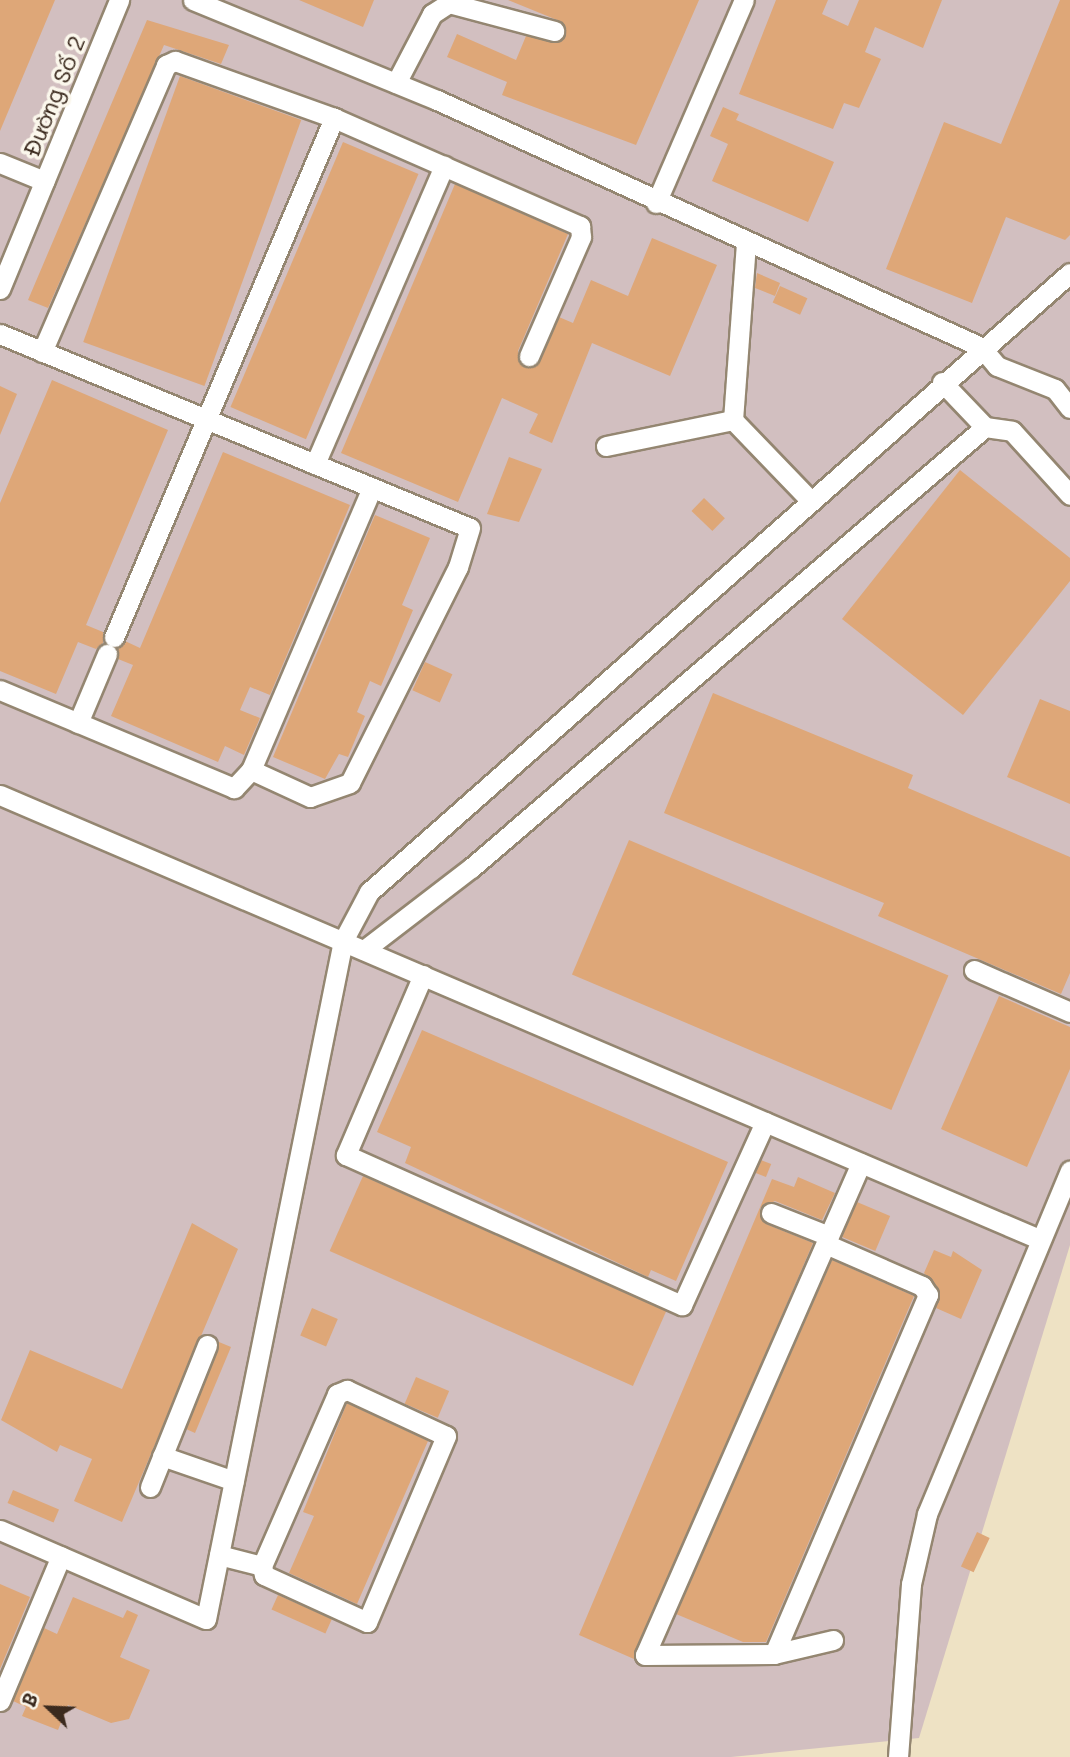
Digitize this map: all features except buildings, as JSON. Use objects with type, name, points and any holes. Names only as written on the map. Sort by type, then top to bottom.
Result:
[{"type":"street","name":"Đường Số 2","points":[[0,289],[119,0]]},
{"type":"street","points":[[193,0],[396,83],[656,203],[981,347],[997,366],[1055,389],[1070,408]]},
{"type":"street","points":[[656,203],[744,0]]},
{"type":"street","points":[[396,83],[432,7],[449,3],[474,4],[554,31]]},
{"type":"street","points":[[42,352],[166,65],[197,65],[334,118],[580,226],[581,237],[529,356]]},
{"type":"street","points":[[78,723],[209,420],[334,118]]},
{"type":"street","points":[[0,163],[44,181]]},
{"type":"street","points":[[315,464],[444,166]]},
{"type":"street","points":[[746,243],[733,420],[810,500]]},
{"type":"street","points":[[0,1530],[206,1619],[343,941],[369,892],[981,347],[1070,272]]},
{"type":"street","points":[[0,334],[470,528],[458,567],[350,783],[310,797],[251,770]]},
{"type":"street","points":[[942,382],[985,427],[1012,431],[1070,495]]},
{"type":"street","points":[[606,446],[733,420]]},
{"type":"street","points":[[364,950],[471,868],[985,427]]},
{"type":"street","points":[[0,690],[234,788],[251,770],[372,488]]},
{"type":"street","points":[[0,795],[1039,1239]]},
{"type":"street","points":[[974,970],[1070,1012]]},
{"type":"street","points":[[423,975],[346,1155],[682,1305],[765,1122]]},
{"type":"street","points":[[833,1640],[774,1654],[645,1656],[861,1163]]},
{"type":"street","points":[[898,1757],[911,1584],[927,1514],[1039,1239],[1070,1171]]},
{"type":"street","points":[[771,1213],[922,1286],[928,1295],[774,1654]]},
{"type":"street","points":[[150,1487],[207,1345]]},
{"type":"street","points":[[347,1390],[443,1430],[444,1443],[367,1622],[264,1575],[262,1566],[337,1394],[347,1390]]},
{"type":"street","points":[[162,1456],[234,1481]]},
{"type":"street","points":[[219,1555],[262,1566]]},
{"type":"street","points":[[0,1700],[61,1556]]},
{"type":"shaded area","points":[[0,0],[1070,0],[1070,1245],[919,1738],[731,1757],[0,1757]]}]
